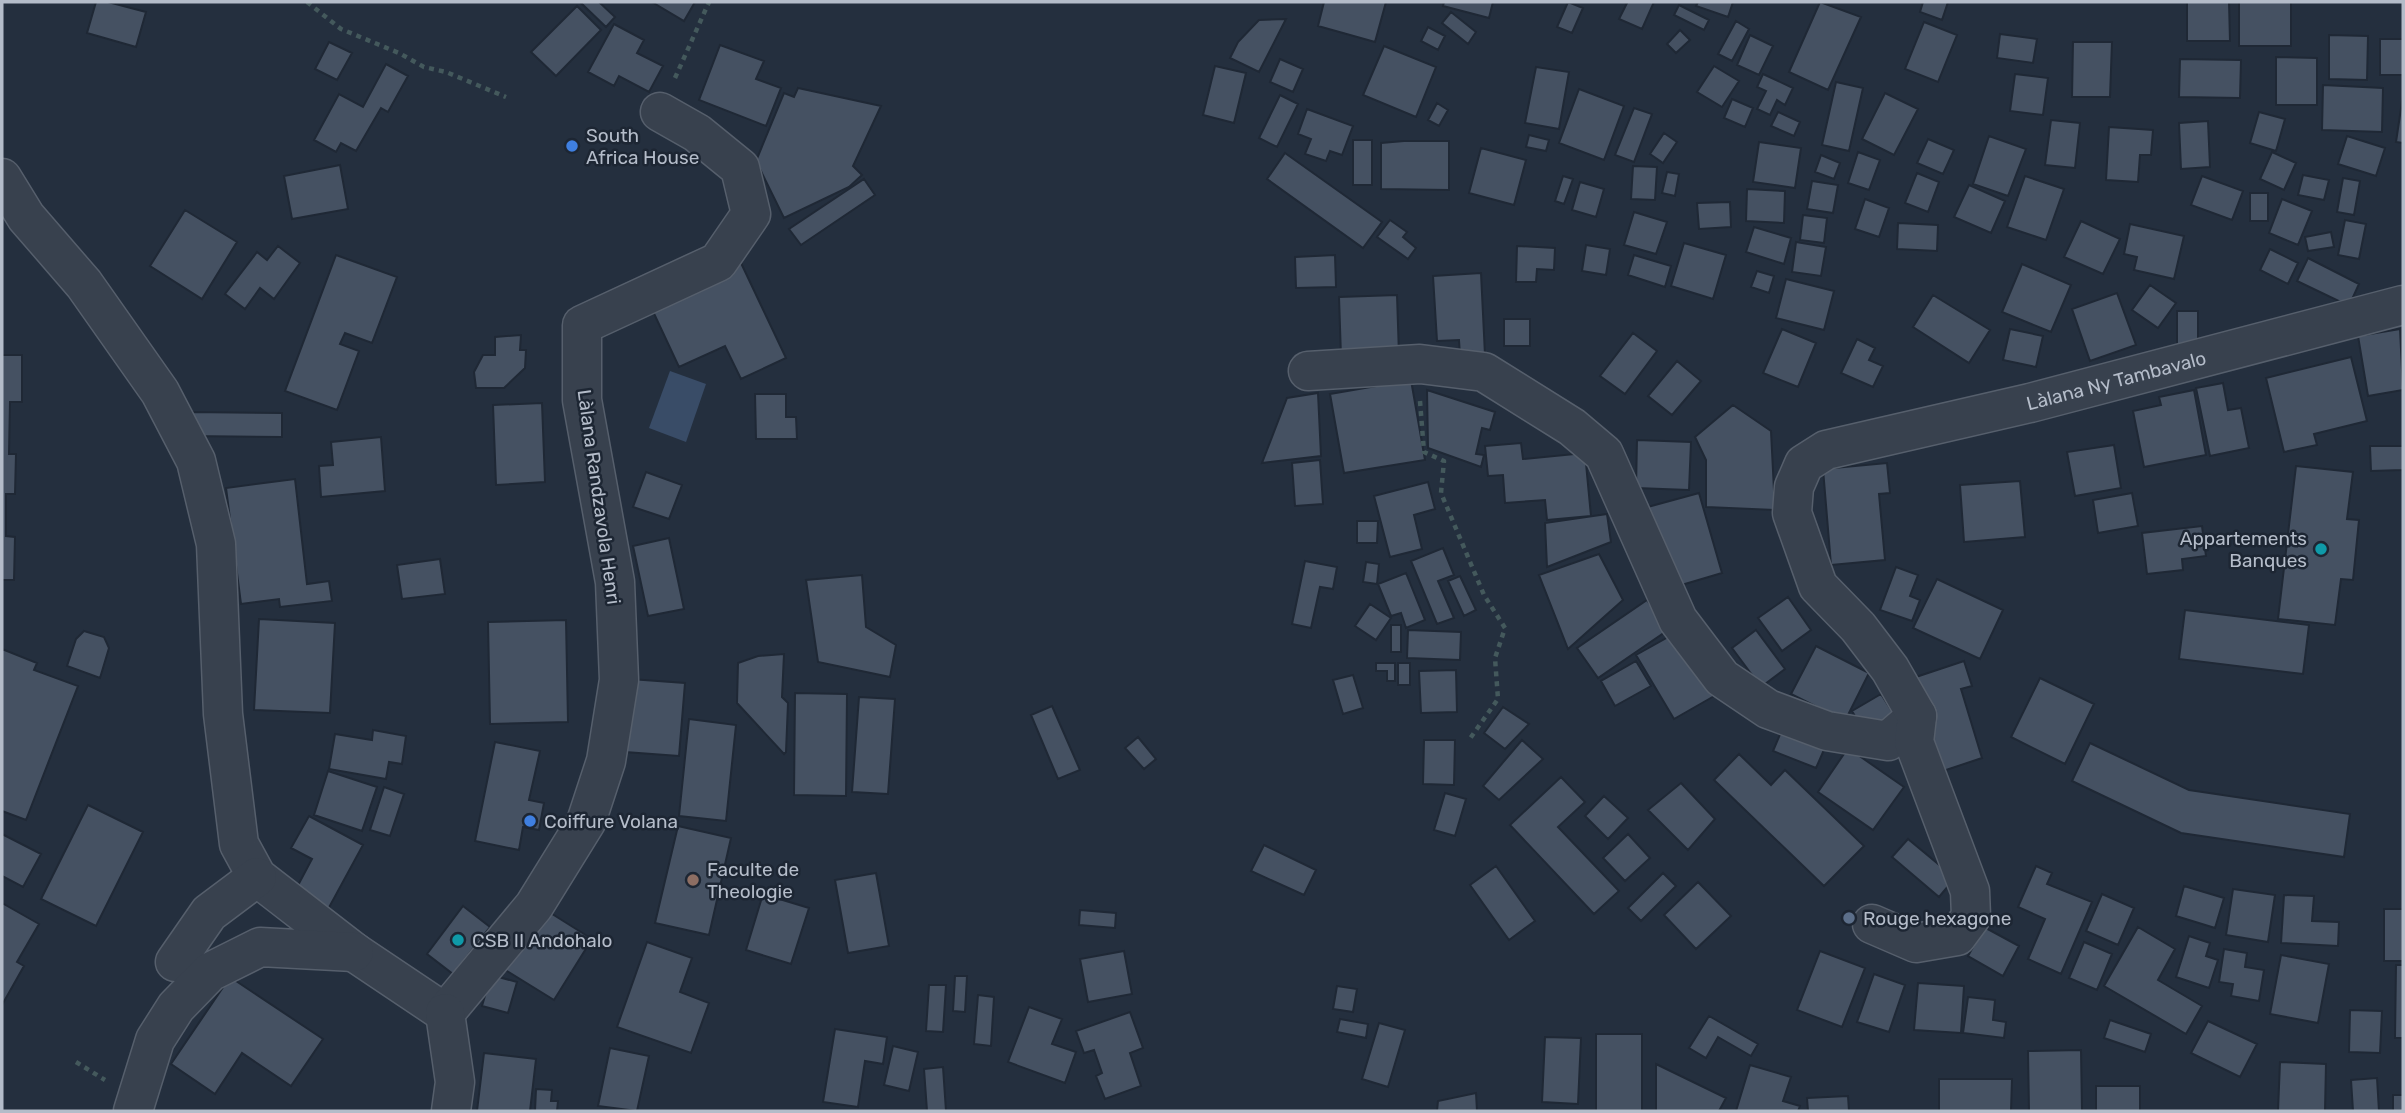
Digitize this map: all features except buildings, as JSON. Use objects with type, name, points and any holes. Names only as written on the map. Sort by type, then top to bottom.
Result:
[{"type":"street","name":"Làlana Randzavola Henri","points":[[445,1013],[534,906],[586,822],[606,761],[619,680],[615,582],[582,400],[582,325],[718,262],[751,214],[740,168],[698,133],[660,112]]},
{"type":"street","points":[[2,178],[26,217],[84,284],[160,392],[196,461],[216,544],[223,714],[239,844],[257,877],[354,952],[445,1013],[455,1082],[451,1111]]},
{"type":"street","name":"Làlana Ny Tambavalo","points":[[1917,716],[1890,668],[1858,627],[1818,586],[1793,513],[1794,486],[1804,464],[1826,450],[2030,403],[2403,304]]},
{"type":"street","points":[[1308,371],[1417,365],[1484,372],[1572,427],[1605,454],[1678,620],[1722,677],[1768,709],[1827,731],[1888,741],[1917,716]]},
{"type":"street","points":[[1872,923],[1916,943],[1957,936],[1971,917],[1970,891],[1914,741],[1917,716]]},
{"type":"street","points":[[175,962],[209,913],[257,877]]},
{"type":"street","points":[[133,1111],[155,1040],[176,1007],[210,972],[260,947],[354,952]]},
{"type":"path","points":[[307,2],[341,29],[399,52],[424,67],[446,72],[506,97]]},
{"type":"path","points":[[660,112],[709,2]]},
{"type":"path","points":[[1417,365],[1424,452],[1444,461],[1441,492],[1484,596],[1505,628],[1495,658],[1498,699],[1469,740]]},
{"type":"water","points":[[670,371],[706,384],[686,442],[649,428]]},
{"type":"place","name":"South Africa House","points":[[572,146]]},
{"type":"place","name":"Appartements Banques","points":[[2321,549]]},
{"type":"place","name":"Coiffure Volana","points":[[530,821]]},
{"type":"place","name":"Faculte de Theologie","points":[[693,880]]},
{"type":"place","name":"Rouge hexagone","points":[[1849,918]]},
{"type":"place","name":"CSB II Andohalo","points":[[458,940]]}]
